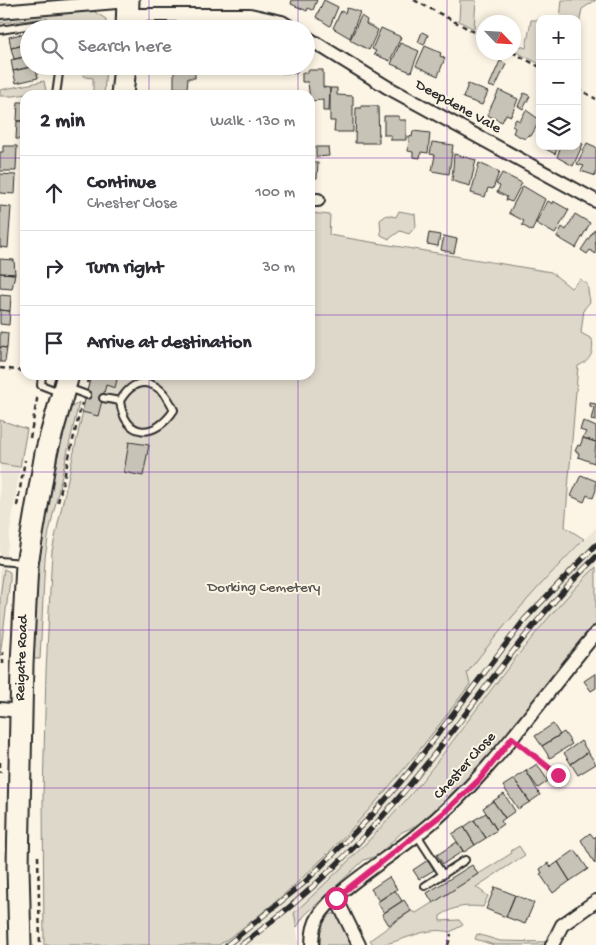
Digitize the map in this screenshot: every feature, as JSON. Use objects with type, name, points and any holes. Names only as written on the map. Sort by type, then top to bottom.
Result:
[{"type":"main road","points":[[123,90],[124,75]]},
{"type":"main road","name":"Reigate Road","points":[[20,945],[18,866],[21,711],[27,564],[45,462],[65,385]]},
{"type":"street","points":[[0,12],[64,5],[128,11],[250,15],[273,20]]},
{"type":"street","name":"Deepdene Vale","points":[[315,42],[387,86],[596,201]]},
{"type":"street","name":"Chester Close","points":[[312,945],[312,931],[319,916],[336,898],[417,835],[479,780],[596,633]]},
{"type":"street","points":[[0,709],[21,711]]},
{"type":"street","points":[[336,898],[358,945]]},
{"type":"street","points":[[552,945],[562,925],[596,901]]},
{"type":"lane","points":[[0,30],[20,27]]},
{"type":"lane","points":[[57,90],[59,75]]},
{"type":"lane","points":[[42,380],[41,385],[65,385],[85,394]]},
{"type":"lane","points":[[150,384],[167,395],[174,410],[163,425],[145,431],[135,429],[126,422],[121,412],[120,401],[125,393],[133,387],[150,384]]},
{"type":"lane","points":[[103,398],[120,401]]},
{"type":"lane","points":[[0,560],[27,564]]},
{"type":"lane","points":[[417,835],[443,875]]},
{"type":"lane","points":[[425,886],[466,860]]},
{"type":"path","points":[[414,0],[476,33]]},
{"type":"path","points":[[521,57],[536,65]]},
{"type":"path","points":[[581,90],[596,99]]},
{"type":"path","points":[[0,368],[20,370]]},
{"type":"path","points":[[57,505],[88,380]]},
{"type":"path","points":[[30,440],[41,385]]},
{"type":"path","points":[[512,738],[558,775],[568,769]]},
{"type":"path","points":[[38,850],[40,945]]},
{"type":"path","points":[[448,945],[451,934]]},
{"type":"shaded area","points":[[0,464],[20,467],[0,597]]},
{"type":"shaded area","points":[[596,528],[596,567],[527,641],[420,782],[358,854],[294,913],[299,945],[171,945],[481,654],[527,597]]},
{"type":"green space","points":[[460,0],[476,0],[474,29],[459,21]]},
{"type":"green space","points":[[562,0],[596,0],[582,9],[581,15],[560,15]]},
{"type":"green space","points":[[90,9],[106,20],[49,20],[47,18],[0,23],[0,17]]},
{"type":"green space","points":[[531,20],[536,20],[536,62],[521,54],[521,46],[526,48]]},
{"type":"green space","points":[[84,75],[105,75],[104,90],[93,90],[93,78],[85,77]]},
{"type":"green space","points":[[44,81],[46,90],[20,90],[20,95],[0,96],[0,90]]},
{"type":"green space","points":[[399,211],[415,214],[416,226],[409,234],[400,231],[389,239],[381,235],[380,220],[387,215],[396,217]]},
{"type":"green space","name":"Dorking Cemetery","points":[[315,214],[330,215],[329,235],[551,272],[571,288],[580,279],[587,284],[590,302],[584,309],[581,333],[592,339],[592,348],[589,359],[578,366],[565,527],[584,539],[553,571],[481,655],[467,673],[470,684],[415,756],[355,825],[290,889],[219,945],[44,945],[43,797],[46,671],[52,551],[90,380],[315,380]]},
{"type":"green space","points":[[79,402],[49,532],[45,558],[40,659],[34,659],[36,598],[48,506],[68,416],[71,408]]},
{"type":"green space","points":[[0,420],[27,429],[20,467],[0,464]]},
{"type":"green space","points":[[596,567],[596,624],[569,662],[466,784],[429,820],[402,832],[377,856],[364,860],[304,916],[297,927],[294,913],[360,850],[406,800],[526,644]]},
{"type":"green space","points":[[4,569],[10,572],[10,580],[0,656],[0,597]]},
{"type":"green space","points":[[519,846],[525,855],[476,887],[488,896],[483,907],[460,907],[440,916],[440,921],[459,920],[463,925],[450,932],[430,931],[384,944],[374,945],[370,940],[411,911],[416,913],[512,853],[511,851]]},
{"type":"green space","points":[[337,913],[354,945],[320,945],[321,925],[328,915]]},
{"type":"green space","points":[[477,934],[500,941],[547,942],[546,945],[494,945],[475,939]]},
{"type":"building","points":[[292,0],[317,0],[313,10],[308,8],[307,11],[291,4]]},
{"type":"building","points":[[324,0],[338,7],[330,26],[316,17]]},
{"type":"building","points":[[347,8],[360,12],[350,38],[333,28],[341,11],[345,13]]},
{"type":"building","points":[[361,16],[367,20],[366,24],[378,30],[369,50],[350,40]]},
{"type":"building","points":[[381,28],[401,37],[390,61],[374,54],[376,51],[372,49]]},
{"type":"building","points":[[422,32],[428,35],[424,45],[418,42]]},
{"type":"building","points":[[20,34],[20,46],[11,48],[9,37]]},
{"type":"building","points":[[400,43],[419,51],[411,72],[391,64]]},
{"type":"building","points":[[20,46],[20,58],[14,59],[11,48]]},
{"type":"building","points":[[425,46],[441,53],[440,56],[445,58],[438,76],[416,66]]},
{"type":"building","points":[[20,58],[20,69],[13,71],[11,60]]},
{"type":"building","points":[[500,61],[506,64],[495,88],[489,86]]},
{"type":"building","points":[[20,69],[20,75],[37,75],[38,78],[16,83],[13,71]]},
{"type":"building","points":[[315,70],[323,70],[323,87],[330,88],[329,111],[323,111],[323,100],[315,101],[315,90],[309,90],[308,82],[302,82],[302,75],[315,75]]},
{"type":"building","points":[[174,75],[195,75],[195,78],[188,78],[187,88],[174,88]]},
{"type":"building","points":[[468,84],[488,92],[482,105],[463,98]]},
{"type":"building","points":[[330,88],[337,88],[337,95],[353,96],[353,132],[334,132],[335,121],[330,121]]},
{"type":"building","points":[[499,90],[518,99],[511,116],[506,114],[502,122],[487,115]]},
{"type":"building","points":[[524,93],[530,96],[523,109],[518,106]]},
{"type":"building","points":[[18,102],[20,102],[20,121],[17,121]]},
{"type":"building","points":[[361,106],[378,106],[379,143],[355,143],[356,108],[361,108]]},
{"type":"building","points":[[526,110],[536,117],[536,127],[531,136],[528,135],[525,139],[513,133],[515,128],[512,126],[516,119],[520,121]]},
{"type":"building","points":[[384,116],[399,116],[399,120],[406,120],[406,140],[391,140],[391,135],[384,135]]},
{"type":"building","points":[[17,121],[20,121],[20,139],[16,139]]},
{"type":"building","points":[[413,131],[430,133],[428,153],[421,152],[420,158],[413,157],[413,152],[408,151],[409,136],[412,137]]},
{"type":"building","points":[[432,142],[453,145],[449,174],[432,171],[435,155],[430,154]]},
{"type":"building","points":[[587,143],[596,147],[596,176],[581,171],[584,166],[577,164]]},
{"type":"building","points":[[3,146],[17,146],[16,171],[0,171],[0,152],[3,152]]},
{"type":"building","points":[[316,147],[328,147],[329,156],[316,157]]},
{"type":"building","points":[[548,150],[556,150],[555,154]]},
{"type":"building","points":[[560,150],[580,150],[573,166],[557,157]]},
{"type":"building","points":[[454,154],[476,160],[470,186],[452,181]]},
{"type":"building","points":[[315,163],[318,163],[317,178],[315,178]]},
{"type":"building","points":[[479,163],[499,172],[493,189],[488,188],[485,197],[471,193]]},
{"type":"building","points":[[502,173],[522,183],[512,202],[506,200],[507,197],[497,192],[500,186],[496,184]]},
{"type":"building","points":[[0,174],[16,175],[15,194],[0,193]]},
{"type":"building","points":[[523,186],[545,199],[532,231],[522,225],[524,221],[509,213]]},
{"type":"building","points":[[548,201],[553,204],[553,201],[569,210],[555,234],[536,223]]},
{"type":"building","points":[[0,206],[11,207],[8,248],[0,247]]},
{"type":"building","points":[[575,214],[590,223],[576,248],[557,237],[562,227],[566,230]]},
{"type":"building","points":[[595,229],[596,254],[590,250],[587,254],[581,250]]},
{"type":"building","points":[[429,233],[440,235],[438,246],[427,244]]},
{"type":"building","points":[[444,236],[457,239],[454,253],[441,250]]},
{"type":"building","points":[[0,259],[14,260],[15,274],[0,273]]},
{"type":"building","points":[[0,273],[15,274],[12,289],[0,288]]},
{"type":"building","points":[[0,295],[11,296],[10,311],[0,310]]},
{"type":"building","points":[[0,310],[10,311],[9,325],[0,324]]},
{"type":"building","points":[[0,332],[8,333],[7,348],[0,347]]},
{"type":"building","points":[[0,347],[7,348],[5,362],[0,362]]},
{"type":"building","points":[[90,380],[117,380],[115,388],[106,385],[98,416],[82,412]]},
{"type":"building","points":[[590,403],[596,404],[596,421],[591,420],[594,407],[590,406]]},
{"type":"building","points":[[583,421],[596,427],[596,442],[583,438],[586,432],[580,430]]},
{"type":"building","points":[[583,438],[596,442],[594,463],[578,457],[579,453],[575,451],[578,445],[580,446]]},
{"type":"building","points":[[129,442],[149,445],[143,476],[124,472]]},
{"type":"building","points":[[581,475],[596,481],[596,490],[593,498],[587,495],[584,502],[571,496]]},
{"type":"building","points":[[596,673],[596,688],[591,691],[584,681]]},
{"type":"building","points":[[553,724],[560,735],[542,746],[535,736]]},
{"type":"building","points":[[564,732],[572,744],[550,758],[542,746]]},
{"type":"building","points":[[581,741],[588,752],[571,764],[564,753]]},
{"type":"building","points":[[588,752],[596,764],[578,775],[571,764]]},
{"type":"building","points":[[537,764],[548,781],[538,788],[526,771]]},
{"type":"building","points":[[526,771],[540,795],[530,802],[514,779]]},
{"type":"building","points":[[514,779],[530,802],[518,809],[503,786]]},
{"type":"building","points":[[504,794],[515,811],[505,818],[493,801]]},
{"type":"building","points":[[493,801],[505,818],[501,821],[503,824],[496,829],[483,808]]},
{"type":"building","points":[[486,813],[497,830],[486,838],[474,820]]},
{"type":"building","points":[[474,820],[486,838],[475,845],[464,827]]},
{"type":"building","points":[[464,827],[475,845],[464,852],[452,834]]},
{"type":"building","points":[[590,833],[594,838],[596,836],[595,864],[581,840]]},
{"type":"building","points":[[457,842],[463,851],[443,864],[437,855]]},
{"type":"building","points":[[575,850],[588,869],[570,881],[558,862]]},
{"type":"building","points":[[428,860],[434,870],[419,879],[413,870]]},
{"type":"building","points":[[558,862],[570,881],[553,893],[540,874],[542,873],[540,869],[548,863],[551,867]]},
{"type":"building","points":[[472,865],[478,874],[433,903],[427,893]]},
{"type":"building","points":[[389,877],[397,889],[379,901],[371,889]]},
{"type":"building","points":[[495,887],[515,895],[506,917],[486,909]]},
{"type":"building","points":[[395,890],[402,901],[384,913],[377,902]]},
{"type":"building","points":[[515,895],[534,903],[525,924],[506,917]]},
{"type":"building","points":[[404,900],[411,911],[389,925],[382,914]]},
{"type":"railway","points":[[227,945],[305,882],[373,814],[409,772],[525,619],[596,545]]},
{"type":"railway","points":[[241,945],[312,888],[377,823],[438,749],[547,609],[596,557]]},
{"type":"route","points":[[336,898],[445,812],[479,780],[512,738],[558,775]]}]
